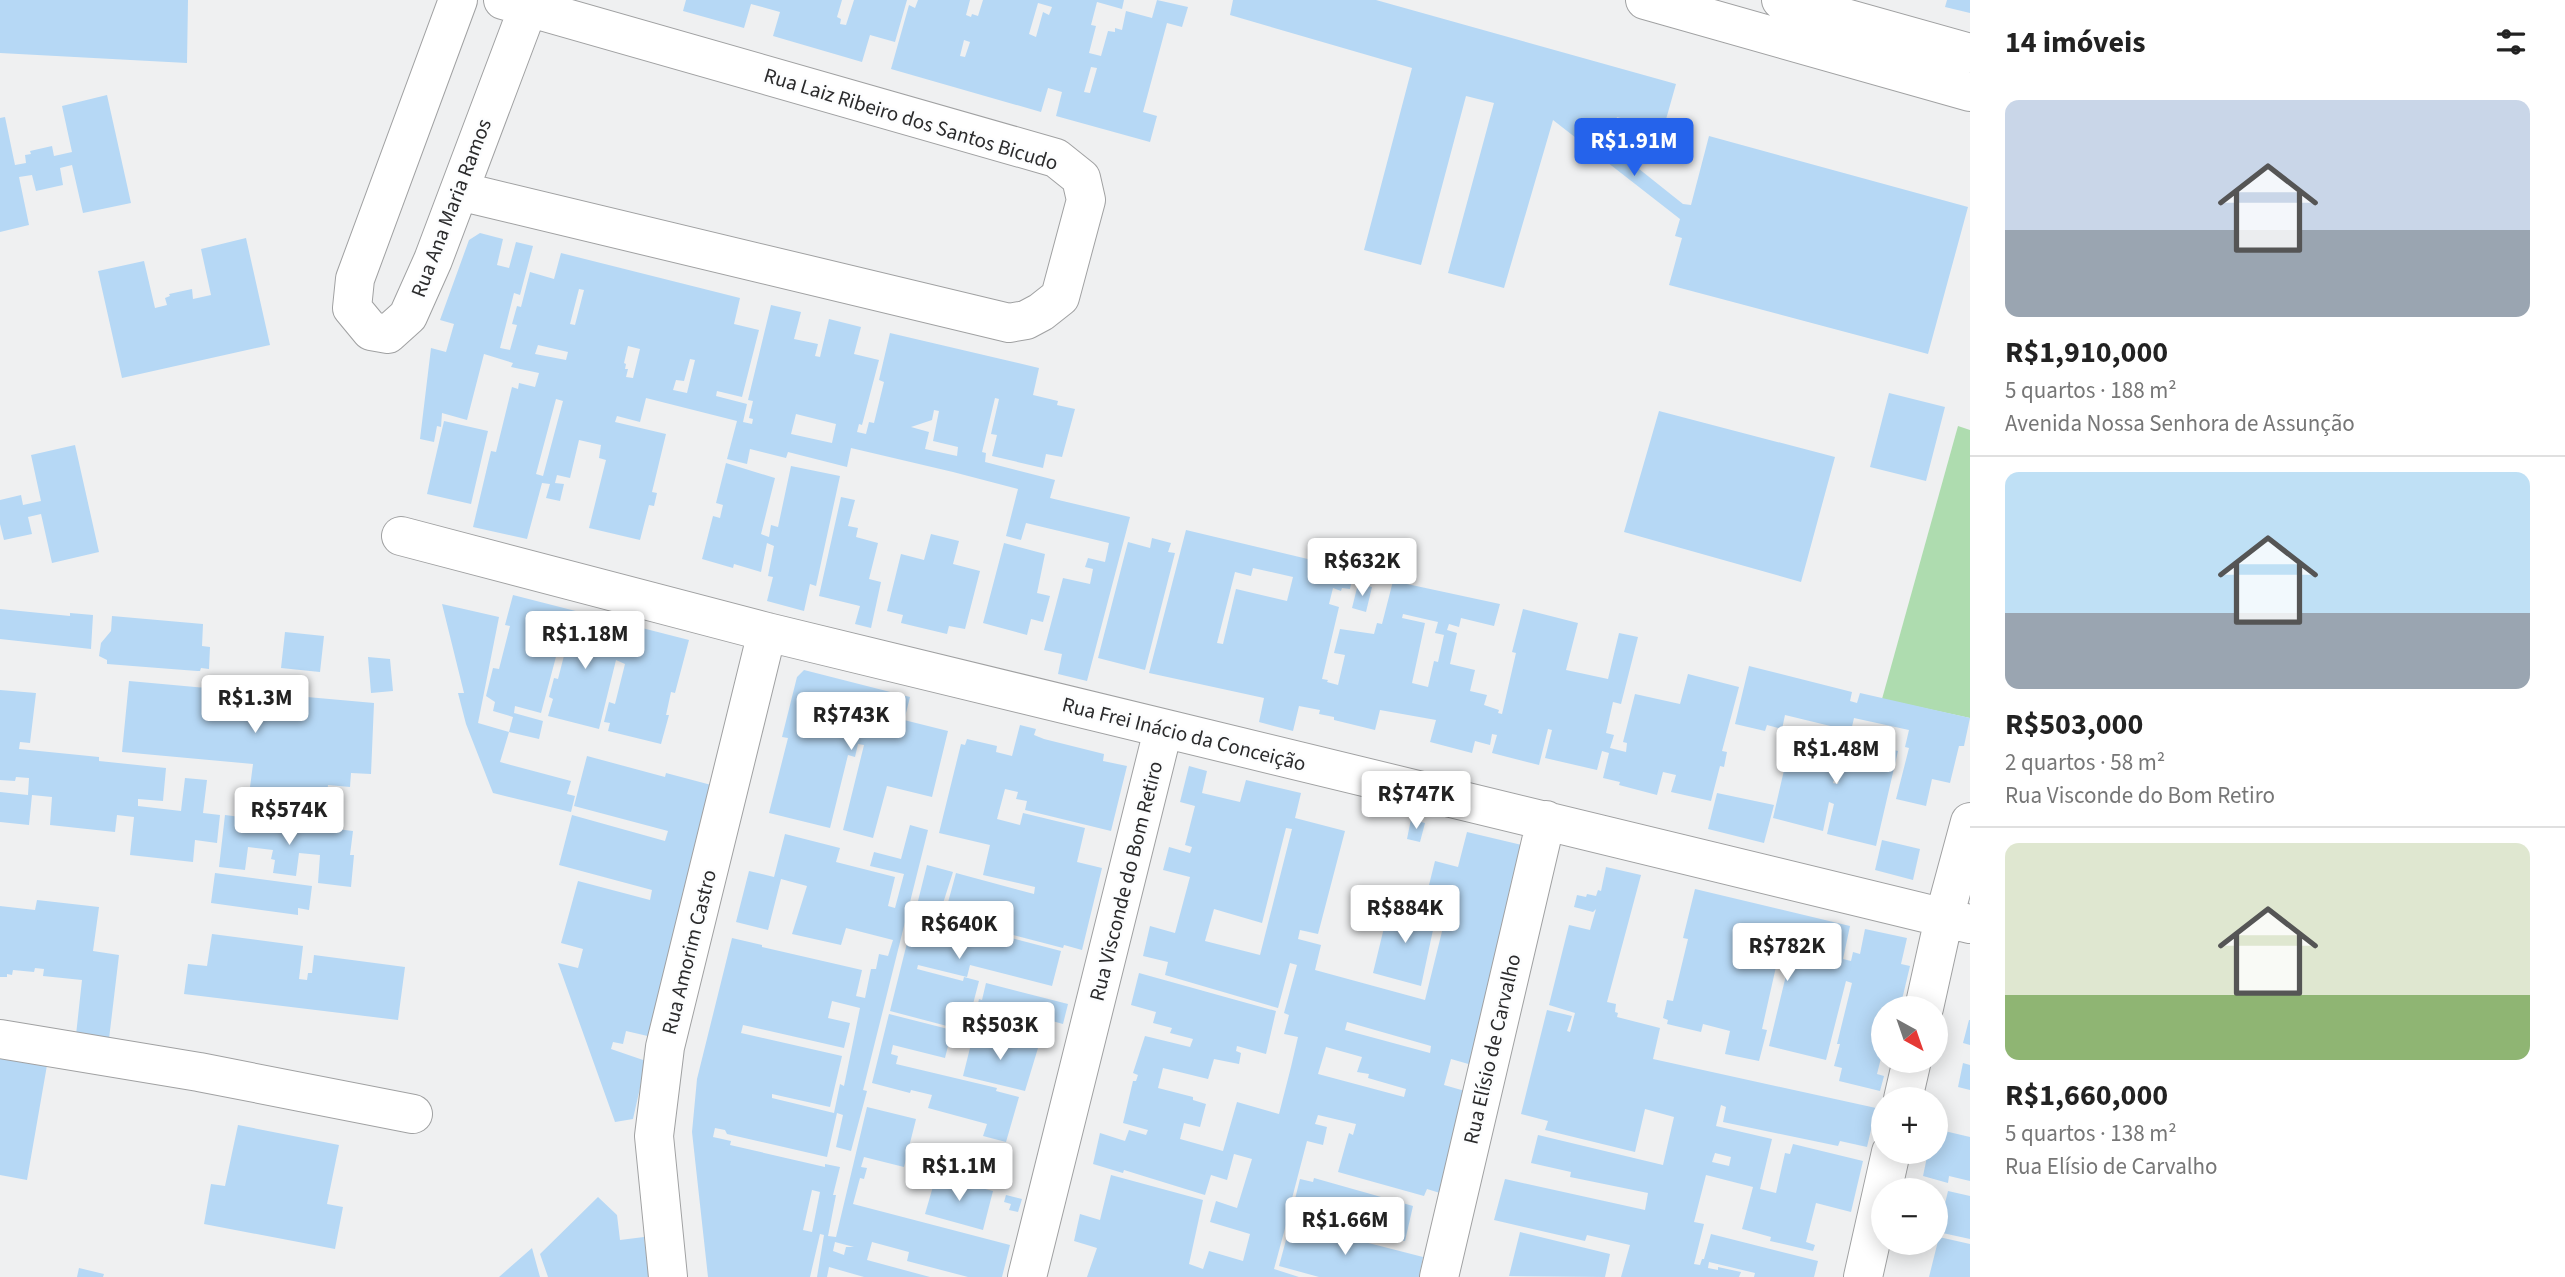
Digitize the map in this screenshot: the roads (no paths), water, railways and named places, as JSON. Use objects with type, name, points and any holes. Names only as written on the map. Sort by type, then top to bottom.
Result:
[{"type":"street","name":"Rua Ana Maria Ramos","points":[[458,0],[355,279],[352,308],[371,331],[388,334],[408,316],[459,191],[521,2]]},
{"type":"street","points":[[1645,0],[1970,92]]},
{"type":"street","points":[[1781,0],[1970,53]]},
{"type":"street","name":"Rua Laiz Ribeiro dos Santos Bicudo","points":[[459,191],[1009,323],[1034,316],[1060,297],[1086,200],[1080,178],[1056,158],[521,2]]},
{"type":"street","name":"Rua Frei Inácio da Conceição","points":[[401,536],[767,632],[1163,730],[1957,921]]},
{"type":"street","name":"Rua Amorim Castro","points":[[668,1277],[654,1136],[665,1048],[767,632]]},
{"type":"street","name":"Rua Visconde do Bom Retiro","points":[[1027,1277],[1163,730]]},
{"type":"street","name":"Rua Elísio de Carvalho","points":[[1439,1277],[1546,820]]},
{"type":"street","points":[[1929,996],[1957,921],[1970,822]]},
{"type":"street","points":[[0,1039],[199,1072],[413,1114]]},
{"type":"street","points":[[1863,1277],[1888,1164]]}]
